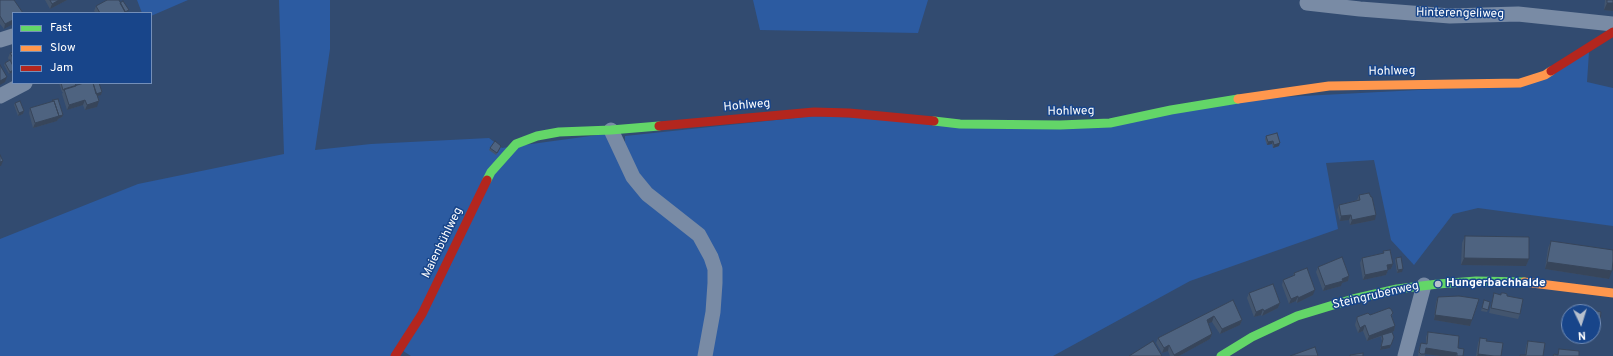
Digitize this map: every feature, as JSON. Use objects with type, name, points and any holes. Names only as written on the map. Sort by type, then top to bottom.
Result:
[{"type":"street","name":"Hinterengeliweg","points":[[1307,2],[1360,9],[1450,16],[1518,14],[1613,24]]},
{"type":"street","name":"Hohlweg","points":[[516,144],[537,136],[559,132],[611,130],[814,112],[850,113],[960,124],[1060,125],[1110,123],[1171,110],[1279,92],[1329,86],[1520,83],[1545,75],[1613,32]]},
{"type":"street","points":[[0,40],[12,36]]},
{"type":"street","points":[[0,96],[23,84]]},
{"type":"street","points":[[611,130],[633,177],[647,194],[698,235],[711,257],[716,283],[705,356]]},
{"type":"street","name":"Maienbühlweg","points":[[395,356],[422,314],[491,172],[516,144]]},
{"type":"street","name":"Steingrubenweg","points":[[1221,356],[1252,337],[1297,316],[1353,299],[1397,289],[1424,285],[1476,281],[1512,281],[1613,293]]},
{"type":"street","points":[[1405,356],[1424,285]]},
{"type":"shaded area","points":[[137,0],[188,0],[152,16],[152,12],[142,12]]},
{"type":"shaded area","points":[[279,0],[330,0],[330,49],[315,150],[371,144],[489,138],[502,148],[605,134],[697,241],[712,274],[703,356],[411,356],[400,349],[395,356],[0,356],[0,239],[138,184],[284,154]]},
{"type":"shaded area","points":[[753,0],[928,0],[918,33],[760,30]]},
{"type":"shaded area","points":[[1589,52],[1587,82],[1613,88],[1613,226],[1478,208],[1453,214],[1414,265],[1391,240],[1374,160],[1326,163],[1338,229],[1190,281],[1053,356],[709,356],[715,256],[643,184],[625,153],[625,136],[814,116],[1092,127],[1226,100],[1514,85]]},
{"type":"building","points":[[0,0],[14,0],[22,12],[12,12],[12,20],[5,24],[0,16]]},
{"type":"building","points":[[50,0],[59,0],[52,4]]},
{"type":"building","points":[[107,0],[119,0],[125,12],[99,12],[96,6]]},
{"type":"building","points":[[1607,0],[1613,0],[1613,3],[1607,3]]},
{"type":"building","points":[[123,1],[129,10],[125,12],[120,3]]},
{"type":"building","points":[[10,60],[12,64],[12,71],[10,72],[5,63]]},
{"type":"building","points":[[0,65],[7,77],[0,81]]},
{"type":"building","points":[[61,84],[75,84],[76,86],[63,90]]},
{"type":"building","points":[[81,84],[93,84],[99,101],[87,105],[85,100],[69,105],[64,89]]},
{"type":"building","points":[[93,84],[99,84],[102,92],[96,94]]},
{"type":"building","points":[[58,99],[63,115],[59,116],[54,101],[52,100]]},
{"type":"building","points":[[20,101],[24,111],[19,113],[15,103]]},
{"type":"building","points":[[54,101],[59,116],[35,123],[30,108]]},
{"type":"building","points":[[1277,133],[1280,143],[1274,145],[1273,141],[1268,142],[1266,136]]},
{"type":"building","points":[[495,141],[501,146],[497,153],[490,148]]},
{"type":"building","points":[[0,155],[3,161],[0,162]]},
{"type":"building","points":[[1369,193],[1372,197],[1376,215],[1352,220],[1351,215],[1341,216],[1339,205],[1360,200],[1359,195]]},
{"type":"building","points":[[1465,236],[1529,237],[1529,259],[1464,258]]},
{"type":"building","points":[[1551,241],[1613,250],[1612,271],[1547,262]]},
{"type":"building","points":[[1390,250],[1393,264],[1387,265],[1388,270],[1365,275],[1362,258],[1384,253],[1383,251]]},
{"type":"building","points":[[1342,257],[1349,276],[1342,279],[1343,281],[1325,286],[1318,267]]},
{"type":"building","points":[[1401,257],[1403,269],[1398,270],[1396,258]]},
{"type":"building","points":[[1307,268],[1315,290],[1298,298],[1298,296],[1291,299],[1283,280],[1295,275],[1294,273]]},
{"type":"building","points":[[1273,284],[1280,303],[1264,311],[1263,309],[1256,312],[1249,293]]},
{"type":"building","points":[[1494,293],[1501,295],[1501,293],[1504,293],[1507,294],[1507,296],[1523,299],[1520,314],[1491,308]]},
{"type":"building","points":[[1459,296],[1479,299],[1472,320],[1435,315],[1438,297]]},
{"type":"building","points":[[1233,300],[1242,320],[1222,329],[1214,316],[1207,320],[1212,334],[1174,355],[1169,345],[1164,348],[1158,338]]},
{"type":"building","points":[[1484,300],[1490,302],[1488,310],[1482,308]]},
{"type":"building","points":[[1389,308],[1393,313],[1391,315],[1395,326],[1369,336],[1365,325],[1360,328],[1357,317],[1368,313],[1370,315]]},
{"type":"building","points":[[1392,332],[1394,337],[1391,345],[1381,347],[1383,339],[1382,335]]},
{"type":"building","points":[[1428,332],[1459,336],[1458,348],[1464,349],[1463,356],[1457,356],[1457,353],[1426,348],[1425,354],[1421,354],[1419,352],[1421,343],[1427,344]]},
{"type":"building","points":[[1480,338],[1487,339],[1486,341],[1503,343],[1501,356],[1478,354]]},
{"type":"building","points":[[1153,341],[1162,356],[1129,356]]},
{"type":"building","points":[[1528,341],[1545,343],[1543,356],[1520,356],[1526,355]]},
{"type":"building","points":[[1315,347],[1318,356],[1290,356]]},
{"type":"building","points":[[1559,349],[1579,351],[1579,356],[1553,356],[1554,354],[1558,355]]},
{"type":"building","points":[[1363,353],[1363,356],[1350,356],[1350,355]]},
{"type":"traffic: fast","points":[[934,121],[960,124],[1060,125],[1110,123],[1171,110],[1238,99]]},
{"type":"traffic: fast","points":[[487,180],[491,172],[516,144],[537,136],[559,132],[659,126]]},
{"type":"traffic: fast","points":[[1221,356],[1252,337],[1297,316],[1353,299],[1397,289],[1438,284],[1476,281],[1524,282]]},
{"type":"traffic: slow","points":[[1238,99],[1329,86],[1520,83],[1545,75],[1551,71]]},
{"type":"traffic: slow","points":[[1524,282],[1613,293]]},
{"type":"traffic: jam","points":[[1551,71],[1613,32]]},
{"type":"traffic: jam","points":[[659,126],[814,112],[849,113],[934,121]]},
{"type":"traffic: jam","points":[[395,356],[422,314],[487,180]]},
{"type":"place","name":"Hungerbachhalde","points":[[1438,284]]}]
